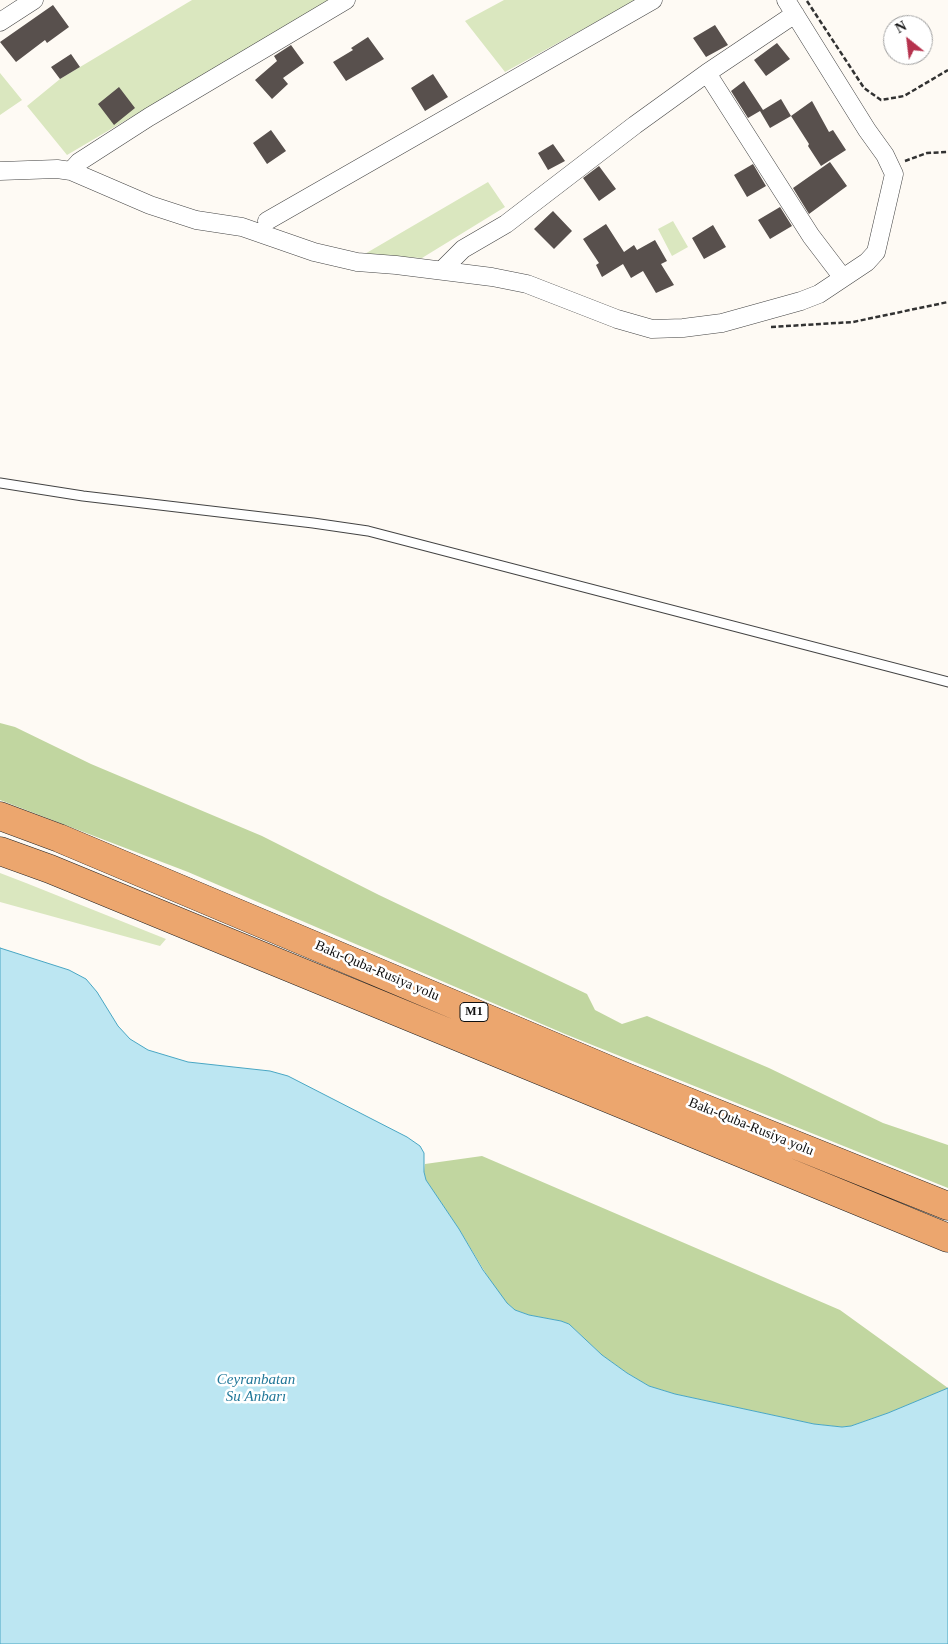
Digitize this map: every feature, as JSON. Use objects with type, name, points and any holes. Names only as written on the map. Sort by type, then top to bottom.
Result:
[{"type":"highway","name":"Bakı-Quba-Rusiya yolu","points":[[0,816],[87,849],[626,1077],[948,1206]]},
{"type":"highway","name":"Bakı-Quba-Rusiya yolu","points":[[0,851],[50,869],[948,1238]]},
{"type":"street","points":[[0,22],[34,0]]},
{"type":"street","points":[[71,171],[79,162],[149,117],[346,0]]},
{"type":"street","points":[[267,221],[653,0]]},
{"type":"street","points":[[0,171],[58,169],[71,171],[150,205],[196,220],[242,227],[314,252],[357,262],[442,270],[527,284],[617,319],[652,329],[684,328],[722,323],[813,296],[844,278],[867,262],[876,252],[894,174],[892,166],[862,122],[791,7],[707,73],[635,124],[506,224],[463,249],[442,270]]},
{"type":"street","points":[[707,73],[811,236],[844,278]]},
{"type":"lane","points":[[0,483],[83,496],[313,522],[368,531],[948,682]]},
{"type":"path","points":[[806,0],[864,88],[881,100],[904,96],[948,70]]},
{"type":"path","points":[[892,166],[926,153],[948,152]]},
{"type":"path","points":[[768,327],[854,322],[948,302]]},
{"type":"green space","points":[[192,0],[330,0],[67,155],[27,106],[60,79]]},
{"type":"green space","points":[[504,0],[636,0],[505,72],[465,21]]},
{"type":"green space","points":[[0,73],[22,100],[0,115]]},
{"type":"green space","points":[[488,182],[505,207],[422,258],[363,255]]},
{"type":"green space","points":[[673,221],[688,247],[672,256],[658,229]]},
{"type":"green space","points":[[0,723],[15,727],[91,764],[262,836],[379,895],[587,994],[595,1010],[622,1024],[647,1016],[769,1068],[883,1123],[948,1145],[948,1188],[565,1034],[188,872],[0,800]]},
{"type":"green space","points":[[0,873],[166,939],[160,946],[0,902]]},
{"type":"green space","points":[[482,1156],[840,1310],[948,1388],[888,1413],[851,1426],[842,1427],[814,1424],[675,1394],[649,1386],[602,1355],[569,1324],[515,1310],[494,1287],[459,1229],[426,1180],[424,1172],[425,1164]]},
{"type":"water","name":"Ceyranbatan Su Anbarı","points":[[0,948],[69,970],[86,979],[97,992],[118,1026],[130,1039],[148,1050],[188,1062],[270,1071],[288,1076],[407,1137],[420,1146],[424,1153],[426,1180],[459,1229],[483,1270],[507,1303],[515,1310],[529,1315],[569,1324],[602,1355],[649,1386],[675,1394],[814,1424],[842,1427],[851,1426],[888,1413],[948,1388],[948,1644],[0,1644]]},
{"type":"building","points":[[53,5],[69,27],[47,43],[45,40],[16,62],[0,42]]},
{"type":"building","points":[[715,25],[728,45],[706,57],[693,38]]},
{"type":"building","points":[[368,37],[384,59],[346,81],[333,62],[353,50],[351,48]]},
{"type":"building","points":[[777,43],[790,59],[766,76],[754,60]]},
{"type":"building","points":[[291,45],[304,63],[283,78],[288,84],[272,99],[255,80],[277,61],[274,56]]},
{"type":"building","points":[[71,54],[80,67],[60,79],[51,67]]},
{"type":"building","points":[[433,74],[448,97],[425,111],[411,88]]},
{"type":"building","points":[[744,81],[763,110],[781,99],[791,116],[770,128],[760,111],[748,118],[731,91]]},
{"type":"building","points":[[119,87],[135,108],[114,125],[98,104]]},
{"type":"building","points":[[812,101],[829,132],[833,130],[846,150],[821,166],[791,116]]},
{"type":"building","points":[[271,130],[286,151],[267,164],[253,143]]},
{"type":"building","points":[[553,144],[565,161],[548,170],[538,153]]},
{"type":"building","points":[[830,162],[847,186],[809,214],[793,188]]},
{"type":"building","points":[[753,164],[766,186],[747,197],[734,175]]},
{"type":"building","points":[[599,166],[616,189],[599,201],[583,178]]},
{"type":"building","points":[[780,207],[792,226],[770,239],[758,220]]},
{"type":"building","points":[[553,211],[572,231],[554,249],[534,229]]},
{"type":"building","points":[[606,224],[624,252],[634,245],[637,250],[655,240],[667,261],[661,264],[674,285],[656,293],[643,271],[631,278],[623,264],[602,277],[596,265],[599,263],[583,239]]},
{"type":"building","points":[[713,225],[726,247],[704,259],[692,238]]}]
